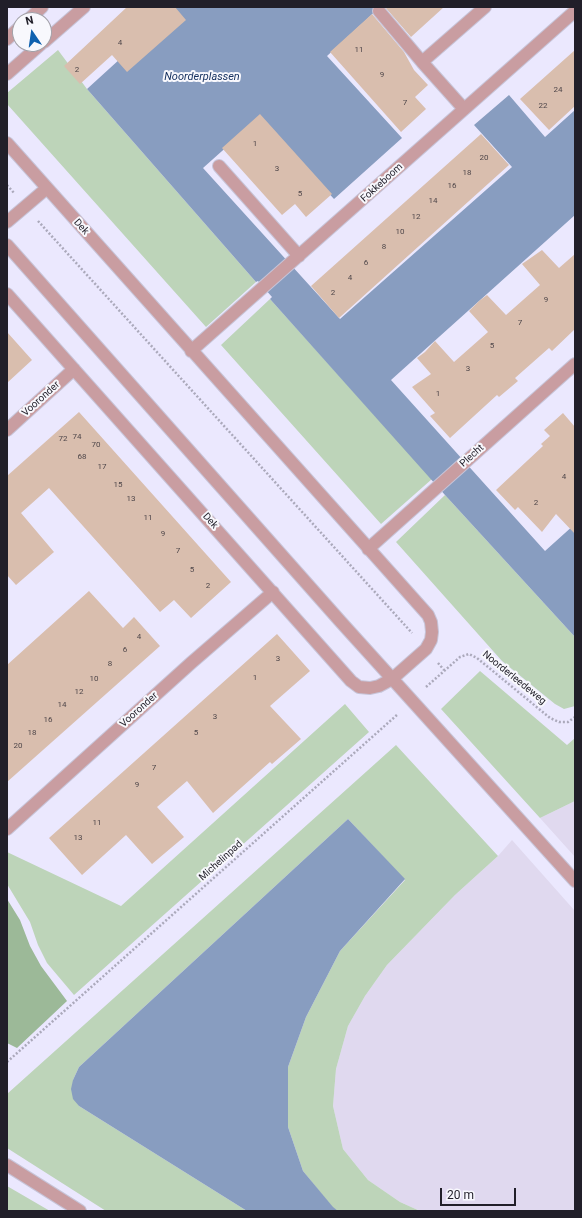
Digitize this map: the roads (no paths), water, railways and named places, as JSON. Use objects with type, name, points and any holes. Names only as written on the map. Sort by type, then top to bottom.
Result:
[{"type":"street","points":[[52,35],[84,7]]},
{"type":"street","points":[[422,62],[485,7]]},
{"type":"street","points":[[379,11],[464,109]]},
{"type":"street","name":"Fokkeboom","points":[[191,351],[575,11]]},
{"type":"street","points":[[7,74],[32,52]]},
{"type":"street","name":"Dek","points":[[7,143],[428,615],[431,622],[432,632],[431,640],[426,649],[392,679],[379,686],[370,688],[359,687],[355,684],[7,294]]},
{"type":"street","points":[[219,166],[295,259]]},
{"type":"street","points":[[7,222],[47,188]]},
{"type":"street","points":[[7,245],[392,679],[575,881]]},
{"type":"street","name":"Plecht","points":[[368,549],[575,364]]},
{"type":"street","name":"Vooronder","points":[[7,430],[74,369]]},
{"type":"street","name":"Vooronder","points":[[7,829],[191,663],[273,592]]},
{"type":"street","points":[[7,1165],[80,1211]]},
{"type":"water","name":"Noorderplassen","points":[[177,7],[380,7],[327,56],[402,138],[334,199],[259,118],[203,168],[340,319],[512,167],[474,125],[509,95],[545,137],[575,110],[575,215],[391,380],[545,551],[575,524],[575,637],[445,495],[270,299],[272,297],[258,281],[256,282],[87,89]]},
{"type":"water","points":[[348,819],[405,879],[340,951],[306,1017],[288,1067],[288,1127],[303,1171],[338,1211],[247,1211],[79,1106],[73,1099],[71,1089],[73,1080],[79,1067]]}]
